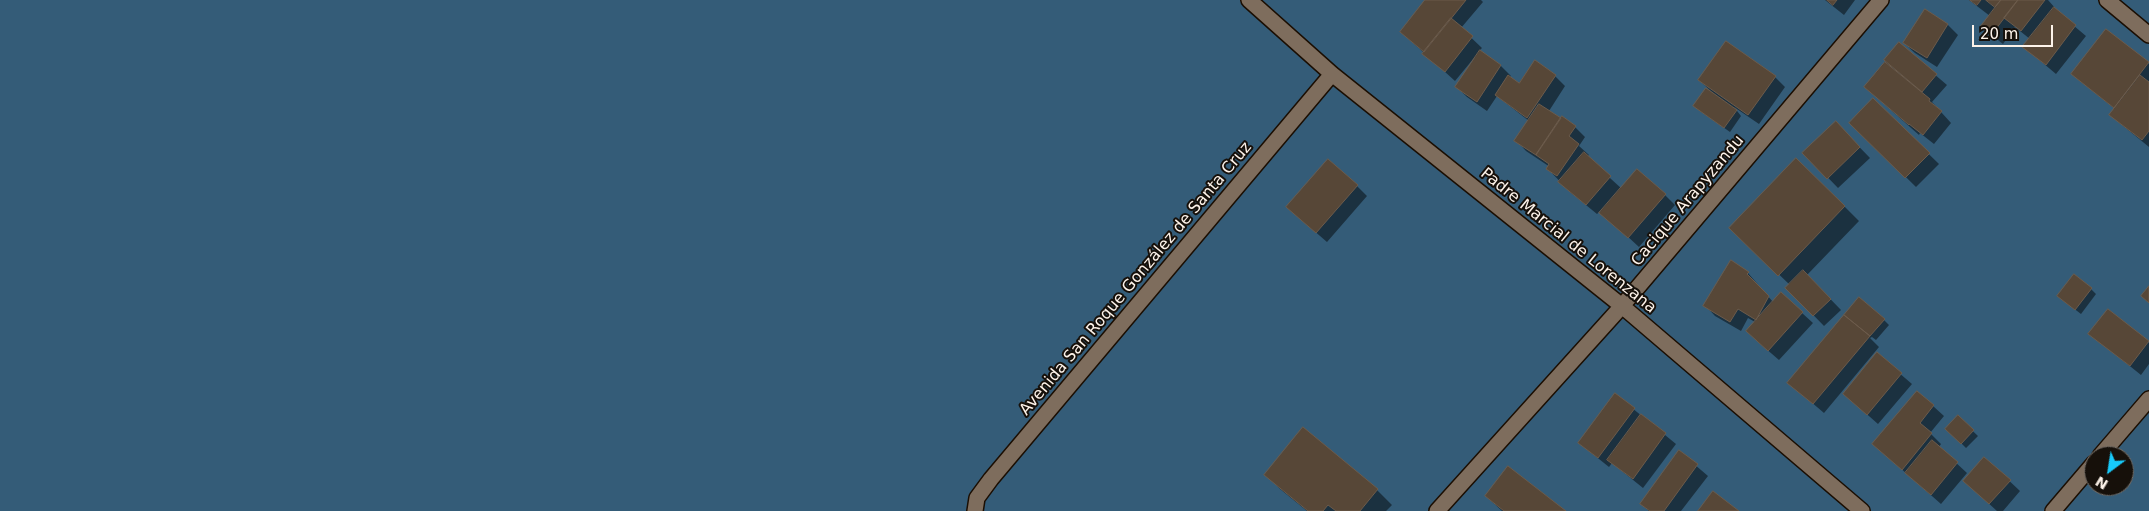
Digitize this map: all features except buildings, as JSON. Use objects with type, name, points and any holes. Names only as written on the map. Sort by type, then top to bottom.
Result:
[{"type":"street","name":"Padre Marcial de Lorenzana","points":[[1249,0],[1332,74],[1622,306],[1862,511]]},
{"type":"street","name":"Cacique Arapyzandu","points":[[1437,511],[1622,306],[1881,0]]},
{"type":"street","points":[[2107,0],[2149,35]]},
{"type":"street","name":"Avenida San Roque González de Santa Cruz","points":[[975,511],[977,498],[991,479],[1332,74]]},
{"type":"street","points":[[2109,446],[2149,399]]},
{"type":"street","points":[[2053,511],[2084,475]]},
{"type":"water","points":[[0,0],[2149,0],[2149,511],[0,511]]}]
